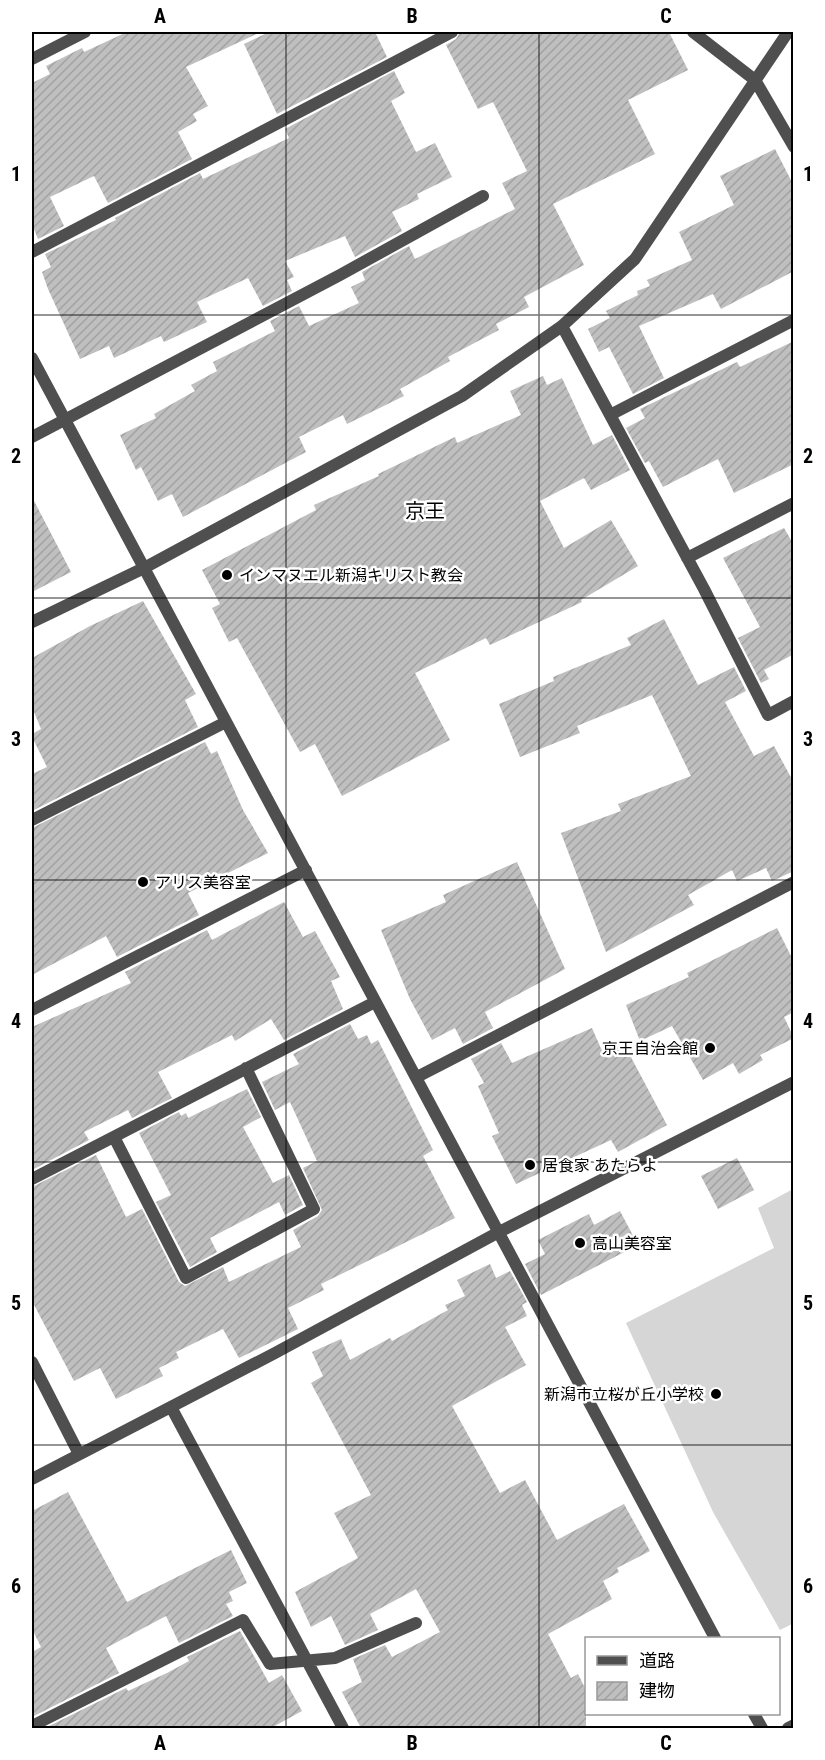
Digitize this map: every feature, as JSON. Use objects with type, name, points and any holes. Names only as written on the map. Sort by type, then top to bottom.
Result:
[{"type":"street","points":[[32,59],[85,32]]},
{"type":"street","points":[[32,252],[452,32]]},
{"type":"street","points":[[693,32],[755,80],[794,147]]},
{"type":"street","points":[[32,622],[144,568],[462,396],[562,326],[635,259],[788,32]]},
{"type":"street","points":[[32,437],[340,275],[483,196]]},
{"type":"street","points":[[610,415],[794,320]]},
{"type":"street","points":[[562,326],[687,558],[768,715],[794,702]]},
{"type":"street","points":[[32,358],[714,1637]]},
{"type":"street","points":[[687,558],[794,503]]},
{"type":"street","points":[[32,820],[226,722]]},
{"type":"street","points":[[32,1010],[306,870]]},
{"type":"street","points":[[417,1077],[794,882]]},
{"type":"street","points":[[32,1179],[375,1002]]},
{"type":"street","points":[[114,1137],[186,1278],[314,1209],[246,1068]]},
{"type":"street","points":[[32,1479],[499,1232],[794,1082]]},
{"type":"street","points":[[32,1362],[79,1454]]},
{"type":"street","points":[[171,1407],[343,1728]]},
{"type":"street","points":[[32,1726],[243,1620],[270,1664],[335,1658],[416,1623]]},
{"type":"street","points":[[788,1728],[794,1725]]},
{"type":"shaded area","name":"新潟市立桜が丘小学校","points":[[793,1189],[794,1623],[780,1630],[713,1512],[626,1323],[774,1248],[758,1208]]},
{"type":"building","points":[[127,32],[261,32],[186,67],[208,106],[193,114],[197,121],[178,132],[192,159],[108,203],[94,176],[50,197],[64,226],[38,239],[32,224],[32,83],[50,74],[46,66],[82,48],[84,52]]},
{"type":"building","points":[[269,32],[375,32],[387,57],[277,114],[244,44]]},
{"type":"building","points":[[460,32],[669,32],[688,70],[628,100],[655,154],[553,204],[584,265],[524,297],[529,307],[496,324],[499,330],[448,357],[450,361],[400,389],[404,396],[347,424],[343,415],[299,437],[306,452],[183,517],[172,494],[158,501],[141,467],[136,470],[120,435],[156,418],[154,414],[195,391],[191,385],[217,371],[213,362],[275,331],[270,321],[299,306],[309,326],[359,303],[351,287],[365,280],[362,272],[409,246],[415,259],[515,209],[502,183],[527,171],[493,102],[478,109],[446,45],[456,39]]},
{"type":"building","points":[[394,71],[405,93],[391,101],[416,152],[435,143],[452,177],[417,194],[419,199],[392,212],[402,231],[355,257],[345,236],[285,261],[294,277],[287,280],[292,291],[263,306],[248,278],[197,302],[207,322],[164,342],[161,336],[114,358],[109,346],[80,359],[42,272],[51,267],[45,254],[116,220],[115,218],[200,173],[203,179],[289,138],[285,129]]},
{"type":"building","points":[[775,149],[794,186],[794,271],[721,309],[713,294],[639,326],[664,378],[633,394],[609,347],[599,352],[588,329],[610,318],[606,311],[638,295],[637,291],[650,286],[647,280],[692,260],[679,232],[734,205],[720,176]]},
{"type":"building","points":[[794,341],[794,464],[734,493],[718,459],[663,487],[649,461],[645,463],[626,428],[645,418],[640,409],[737,362],[740,367]]},
{"type":"building","points":[[543,376],[547,385],[562,378],[593,445],[612,435],[630,470],[591,490],[584,478],[540,501],[564,548],[611,520],[638,566],[581,600],[582,602],[490,645],[486,638],[415,673],[450,740],[342,796],[315,744],[300,752],[237,638],[229,642],[212,608],[220,604],[202,570],[316,510],[314,505],[379,476],[378,474],[455,437],[457,443],[521,415],[510,391]]},
{"type":"building","points":[[32,497],[71,572],[32,592]]},
{"type":"building","points":[[784,528],[794,545],[794,654],[764,670],[769,679],[761,683],[738,638],[760,627],[723,558]]},
{"type":"building","points":[[143,601],[196,694],[185,700],[198,727],[32,811],[32,774],[47,767],[32,737],[32,734],[41,729],[32,707],[32,658],[90,626]]},
{"type":"building","points":[[664,619],[698,685],[734,667],[746,691],[725,702],[754,756],[774,746],[794,783],[794,871],[772,881],[766,868],[737,881],[732,870],[688,895],[694,905],[606,952],[561,833],[621,811],[618,804],[691,776],[652,695],[577,726],[580,733],[520,757],[499,704],[554,681],[553,677],[631,645],[627,638]]},
{"type":"building","points":[[205,742],[211,754],[217,751],[243,810],[268,853],[188,893],[199,915],[117,957],[106,936],[32,975],[32,828]]},
{"type":"building","points":[[517,862],[565,969],[485,1012],[493,1028],[463,1044],[455,1028],[432,1040],[410,999],[381,930],[446,902],[443,895]]},
{"type":"building","points":[[284,902],[303,937],[315,931],[340,977],[331,981],[343,1009],[284,1040],[271,1019],[235,1041],[232,1035],[158,1072],[172,1098],[132,1118],[128,1110],[84,1132],[89,1140],[32,1170],[32,1027],[131,983],[125,972],[207,930],[212,940]]},
{"type":"building","points":[[777,928],[794,962],[794,1012],[784,1017],[794,1038],[760,1055],[763,1060],[739,1074],[733,1063],[703,1080],[672,1026],[640,1041],[626,1005],[689,977],[687,973]]},
{"type":"building","points":[[350,1024],[358,1039],[367,1035],[371,1044],[378,1040],[433,1150],[423,1156],[455,1218],[321,1284],[324,1290],[288,1308],[298,1329],[239,1358],[223,1329],[176,1352],[179,1358],[159,1368],[163,1376],[116,1399],[100,1368],[74,1381],[32,1301],[32,1187],[96,1155],[126,1217],[142,1209],[179,1282],[185,1286],[223,1267],[229,1282],[301,1247],[293,1230],[318,1216],[322,1210],[303,1168],[317,1161],[290,1102],[275,1110],[262,1082],[299,1064],[293,1054]]},
{"type":"building","points":[[592,1028],[603,1053],[624,1044],[667,1125],[618,1152],[611,1140],[516,1184],[492,1136],[499,1133],[478,1086],[484,1083],[471,1059],[501,1043],[512,1063]]},
{"type":"building","points":[[247,1089],[261,1117],[243,1127],[273,1183],[289,1175],[303,1205],[285,1215],[279,1202],[210,1238],[217,1252],[190,1267],[156,1202],[171,1195],[139,1133],[179,1112],[181,1116],[186,1113],[188,1118]]},
{"type":"building","points":[[737,1158],[754,1190],[718,1209],[701,1176]]},
{"type":"building","points":[[620,1211],[638,1245],[541,1295],[525,1264],[545,1254],[538,1240],[589,1214],[594,1225]]},
{"type":"building","points":[[490,1264],[496,1278],[510,1271],[527,1302],[522,1305],[527,1316],[505,1327],[526,1365],[452,1406],[500,1493],[525,1480],[557,1540],[624,1504],[650,1551],[617,1568],[619,1572],[603,1581],[612,1599],[548,1634],[571,1678],[578,1674],[585,1688],[586,1728],[361,1728],[342,1692],[362,1682],[353,1659],[385,1645],[392,1657],[440,1632],[416,1589],[370,1614],[378,1630],[345,1645],[331,1616],[311,1627],[295,1592],[358,1558],[334,1513],[371,1495],[311,1383],[323,1376],[312,1352],[341,1339],[350,1360],[390,1338],[392,1341],[448,1310],[445,1305],[465,1296],[457,1280]]},
{"type":"building","points":[[68,1492],[127,1602],[231,1550],[247,1583],[229,1592],[233,1601],[226,1604],[233,1616],[179,1643],[166,1616],[106,1648],[119,1673],[32,1717],[32,1652],[41,1647],[32,1629],[32,1511]]},
{"type":"building","points":[[240,1631],[269,1683],[282,1675],[302,1711],[271,1728],[45,1728],[126,1688],[128,1691],[167,1673],[189,1661],[187,1657]]},
{"type":"place","name":"インマヌエル新潟キリスト教会","points":[[227,575]]},
{"type":"place","name":"アリス美容室","points":[[143,882]]},
{"type":"place","name":"京王自治会館","points":[[710,1048]]},
{"type":"place","name":"居食家 あたらよ","points":[[530,1165]]},
{"type":"place","name":"高山美容室","points":[[580,1243]]},
{"type":"place","name":"新潟市立桜が丘小学校","points":[[716,1394]]},
{"type":"district","name":"京王","points":[[425,511]]}]
